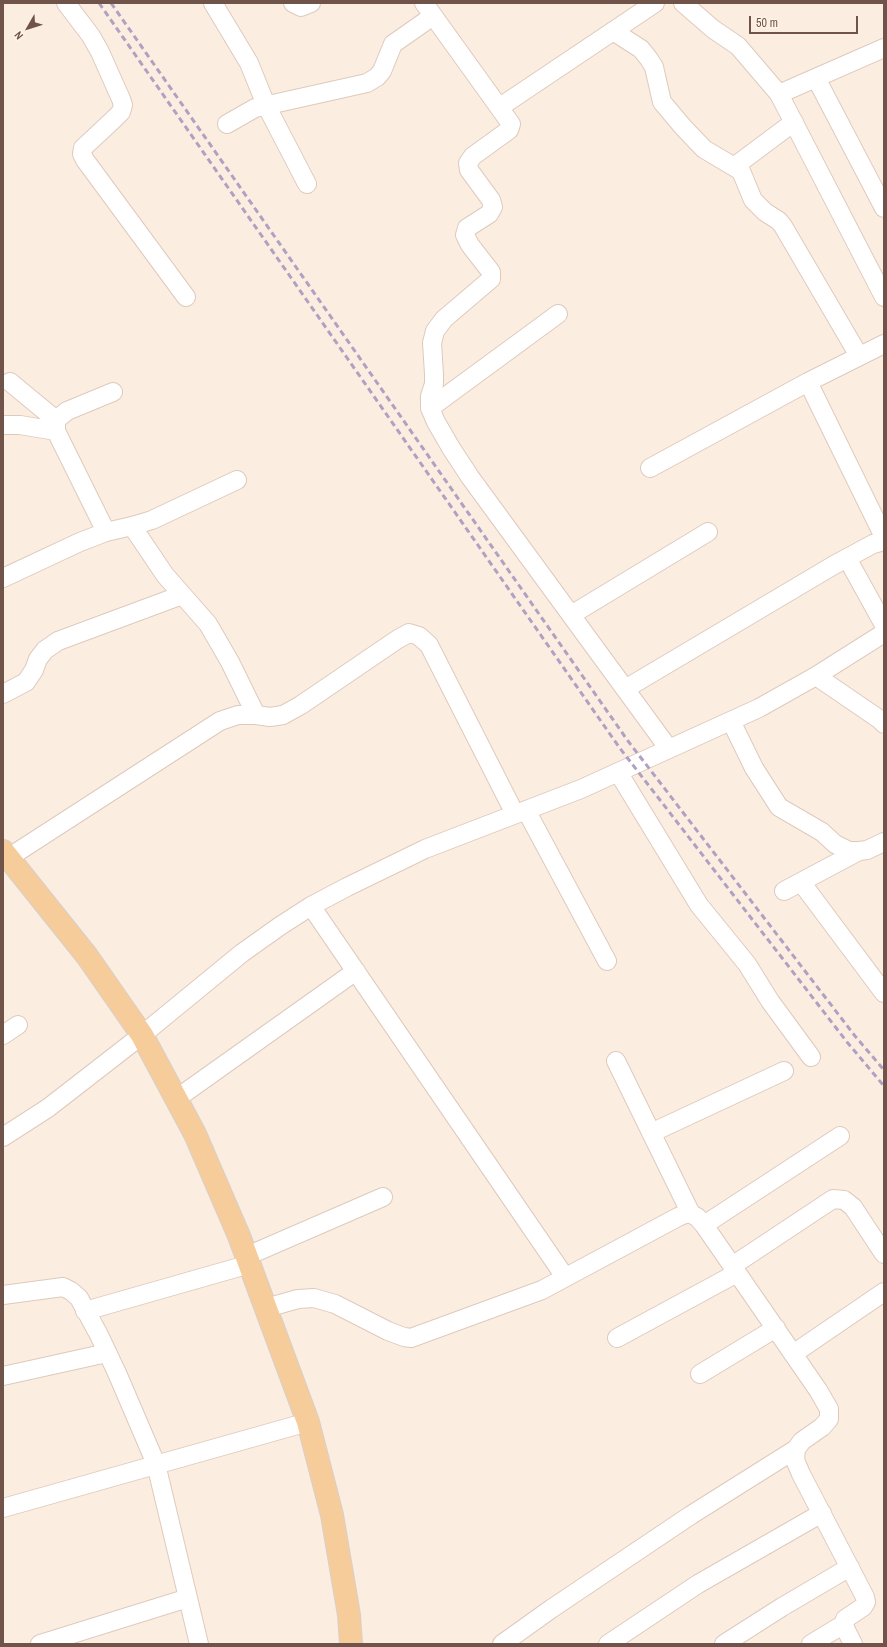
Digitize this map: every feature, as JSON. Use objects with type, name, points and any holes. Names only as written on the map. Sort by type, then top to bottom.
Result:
[{"type":"main road","points":[[6,854],[87,956],[142,1035],[195,1134],[249,1260],[308,1422],[332,1515],[349,1615],[351,1644]]},
{"type":"street","points":[[66,3],[91,36],[100,52],[121,99],[122,105],[121,112],[83,148],[82,154],[186,297]]},
{"type":"street","points":[[213,3],[249,63],[266,105],[307,184]]},
{"type":"street","points":[[293,3],[301,7],[311,3]]},
{"type":"street","points":[[500,107],[655,3]]},
{"type":"street","points":[[683,3],[713,29],[738,46],[779,94],[884,298]]},
{"type":"street","points":[[227,124],[255,108],[367,83],[377,77],[382,71],[393,44],[428,9],[500,107],[511,124],[509,130],[473,156],[468,163],[469,170],[491,200],[494,207],[489,214],[467,228],[465,235],[491,272],[491,279],[444,319],[435,331],[432,343],[434,384],[430,396],[430,408],[440,428],[466,471],[669,749]]},
{"type":"street","points":[[613,31],[641,49],[649,59],[654,67],[662,102],[683,127],[704,149],[735,166],[741,171],[753,200],[765,212],[779,221],[783,226],[859,356]]},
{"type":"street","points":[[779,94],[884,48]]},
{"type":"street","points":[[816,78],[884,208]]},
{"type":"street","points":[[735,166],[794,122]]},
{"type":"street","points":[[430,408],[558,314]]},
{"type":"street","points":[[650,468],[808,382],[884,344]]},
{"type":"street","points":[[10,382],[56,426],[106,532]]},
{"type":"street","points":[[808,382],[884,537]]},
{"type":"street","points":[[56,426],[67,412],[114,392]]},
{"type":"street","points":[[3,425],[56,426]]},
{"type":"street","points":[[3,578],[56,552],[106,532],[152,520],[237,480]]},
{"type":"street","points":[[132,526],[165,576],[208,624],[227,656],[256,715]]},
{"type":"street","points":[[571,615],[708,532]]},
{"type":"street","points":[[625,689],[848,558],[874,544],[884,541]]},
{"type":"street","points":[[848,558],[884,626]]},
{"type":"street","points":[[4,690],[26,682],[34,670],[38,659],[45,650],[58,641],[182,595]]},
{"type":"street","points":[[6,854],[220,721],[238,715],[270,717],[284,715],[409,633],[419,636],[429,645],[521,812],[607,961]]},
{"type":"street","points":[[3,1138],[48,1108],[142,1035],[242,953],[311,906],[346,887],[425,849],[581,789],[759,708],[816,676],[884,633]]},
{"type":"street","points":[[816,676],[880,719],[884,724]]},
{"type":"street","points":[[731,720],[754,768],[779,807],[822,832],[842,848],[849,851],[867,850],[884,842]]},
{"type":"street","points":[[618,772],[699,905],[747,964],[770,1001],[811,1057]]},
{"type":"street","points":[[784,891],[859,851]]},
{"type":"street","points":[[801,882],[884,993]]},
{"type":"street","points":[[311,906],[565,1278]]},
{"type":"street","points":[[176,1099],[356,971]]},
{"type":"street","points":[[3,1035],[18,1025]]},
{"type":"street","points":[[502,1644],[557,1604],[678,1524],[796,1449],[802,1441],[822,1427],[829,1419],[829,1409],[822,1396],[776,1328],[698,1220],[651,1134],[616,1061]]},
{"type":"street","points":[[651,1134],[784,1071]]},
{"type":"street","points":[[698,1220],[840,1136]]},
{"type":"street","points":[[85,1310],[249,1260],[383,1197]]},
{"type":"street","points":[[617,1338],[735,1270],[833,1199],[844,1200],[853,1207],[884,1254]]},
{"type":"street","points":[[266,1308],[298,1299],[314,1298],[335,1304],[388,1331],[411,1338],[521,1298],[565,1278],[617,1251],[657,1227],[685,1214],[698,1220]]},
{"type":"street","points":[[3,1295],[62,1287],[71,1291],[85,1310],[107,1353],[156,1464],[199,1644]]},
{"type":"street","points":[[793,1354],[884,1292]]},
{"type":"street","points":[[700,1374],[776,1328]]},
{"type":"street","points":[[3,1376],[107,1353]]},
{"type":"street","points":[[3,1508],[308,1422]]},
{"type":"street","points":[[796,1449],[796,1460],[801,1474],[850,1567],[866,1602],[863,1607],[845,1619],[844,1624],[811,1644]]},
{"type":"street","points":[[608,1644],[698,1584],[822,1513]]},
{"type":"street","points":[[724,1644],[782,1607],[850,1567]]},
{"type":"street","points":[[40,1644],[188,1598]]},
{"type":"street","points":[[844,1624],[853,1644]]},
{"type":"railway","points":[[99,3],[619,747],[847,1042],[884,1086]]},
{"type":"railway","points":[[111,3],[628,741],[855,1036],[884,1070]]}]
